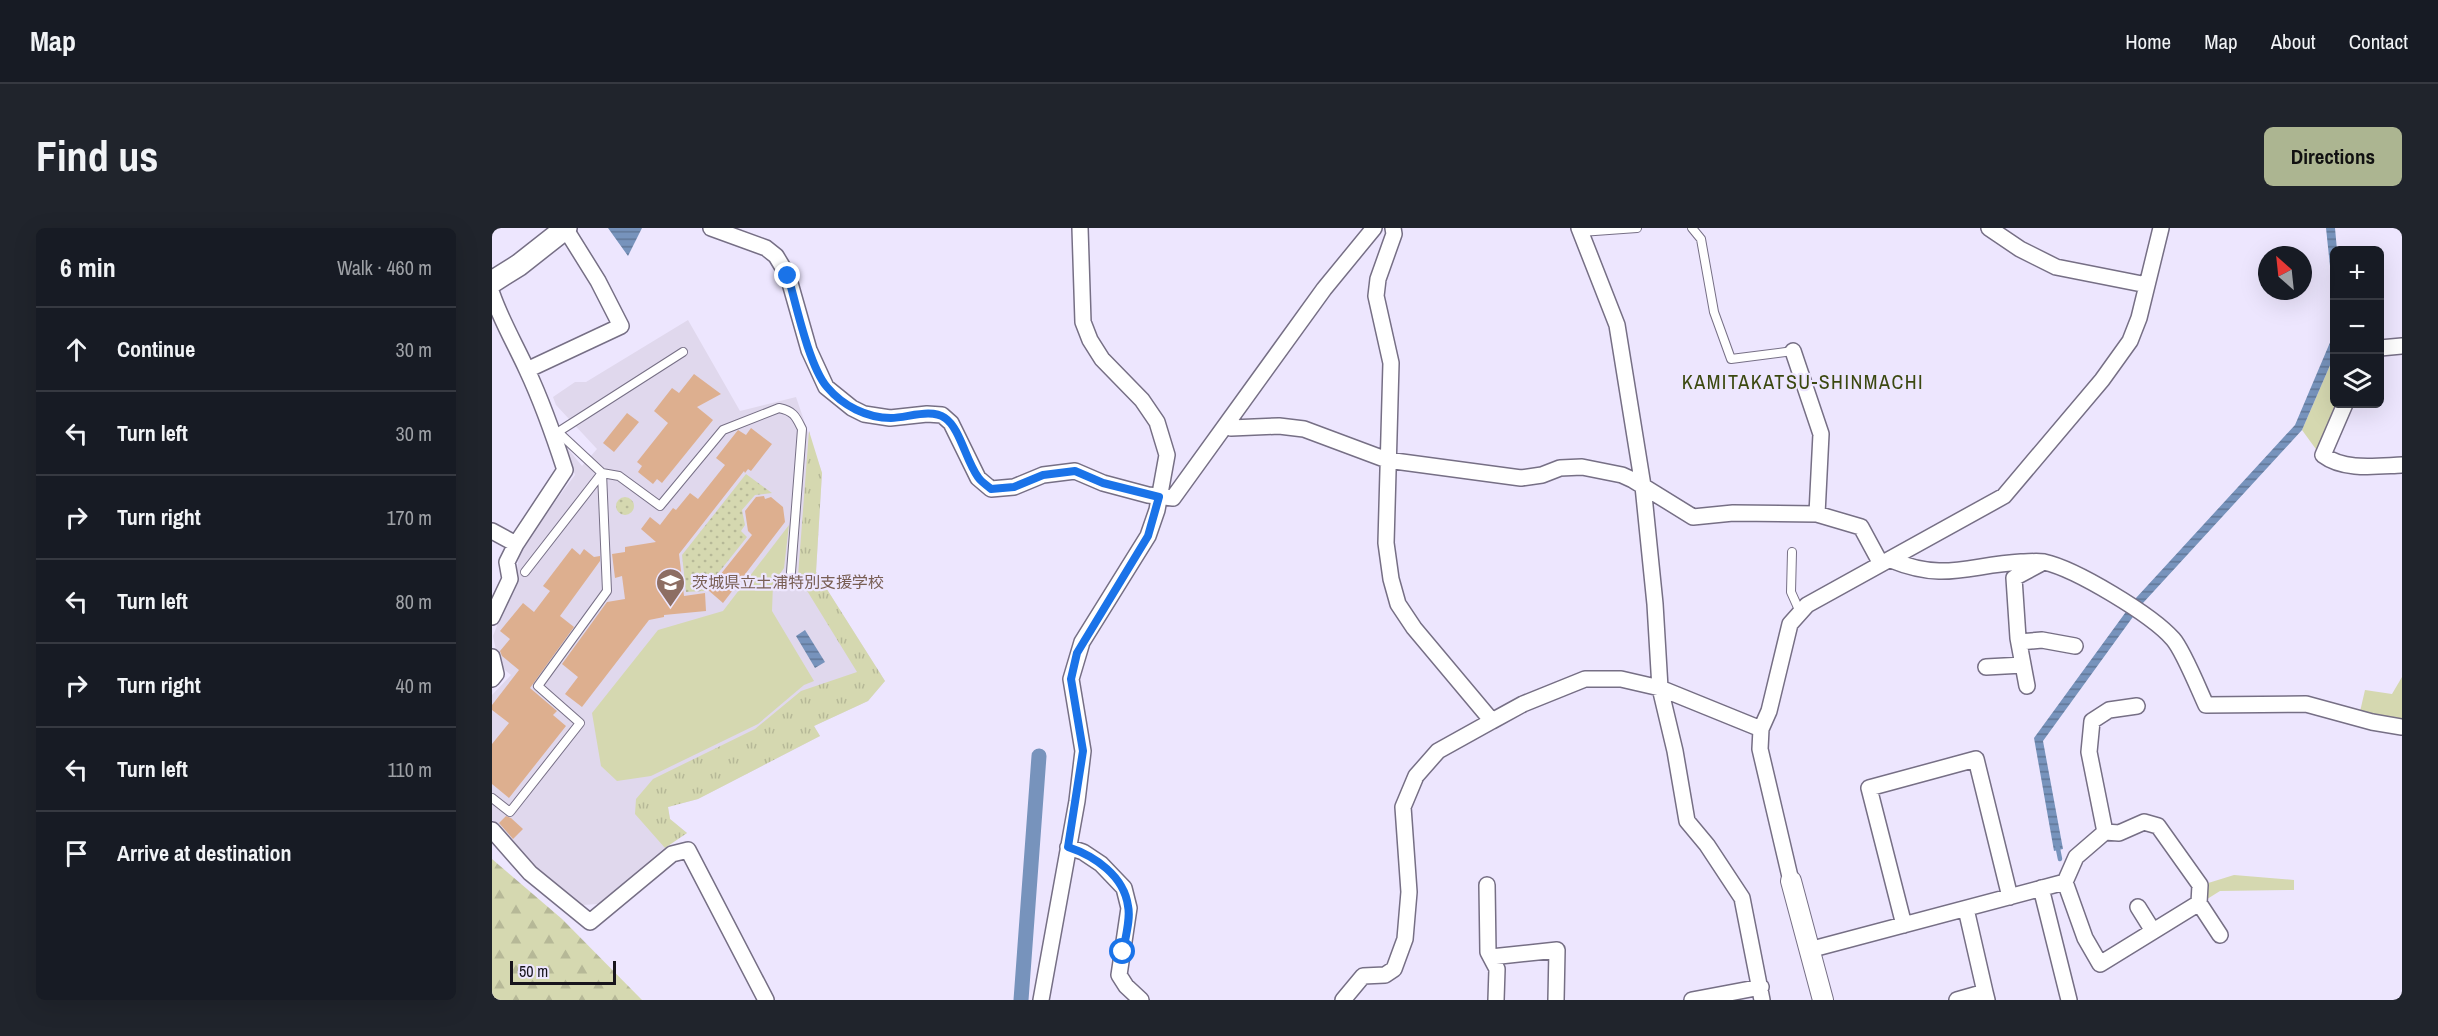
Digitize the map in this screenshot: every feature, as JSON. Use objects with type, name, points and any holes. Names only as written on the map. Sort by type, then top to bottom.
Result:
[{"type":"main road","points":[[492,282],[519,265],[566,228]]},
{"type":"street","points":[[527,370],[621,326],[598,280],[566,228]]},
{"type":"street","points":[[711,228],[729,231],[766,248],[776,256],[788,276],[809,350],[826,387],[852,408],[864,414],[890,418],[927,414],[942,416],[951,423],[978,478],[991,489],[1014,487],[1043,475],[1075,471],[1103,483],[1159,497],[1173,498],[1324,289],[1374,228]]},
{"type":"street","points":[[1041,1000],[1083,751],[1071,679],[1077,653],[1148,536],[1159,497],[1167,455],[1157,422],[1142,400],[1102,359],[1090,340],[1083,322],[1080,228]]},
{"type":"street","points":[[1393,228],[1394,234],[1378,279],[1376,296],[1391,363],[1386,543],[1398,604],[1414,628],[1492,721]]},
{"type":"street","points":[[1989,228],[2020,249],[2056,267],[2147,285]]},
{"type":"street","points":[[1823,1000],[1791,881],[1760,749],[1761,729],[1769,711],[1790,624],[1807,605],[2004,496],[2102,380],[2130,341],[2139,318],[2161,228]]},
{"type":"street","points":[[1580,230],[1617,325],[1643,486],[1655,604],[1659,688],[1675,751],[1687,821],[1707,845],[1742,898],[1761,994],[1692,1000]]},
{"type":"street","points":[[492,294],[500,317],[556,433],[565,470],[516,544],[507,562],[510,579],[492,617]]},
{"type":"street","points":[[2384,348],[2402,346]]},
{"type":"street","points":[[1793,351],[1821,434],[1817,514]]},
{"type":"street","points":[[2343,408],[2323,455],[2330,460],[2358,466],[2402,465]]},
{"type":"street","points":[[1226,426],[1231,428],[1279,426],[1304,429],[1387,460],[1521,478],[1542,476],[1560,468],[1582,466],[1622,475],[1693,517],[1733,513],[1817,514],[1861,527],[1886,562],[1933,572],[1968,571],[2019,562],[2043,562],[2069,572],[2139,611],[2174,640],[2206,705],[2306,704],[2372,722],[2402,727]]},
{"type":"street","points":[[492,531],[516,544]]},
{"type":"street","points":[[2027,686],[2019,642],[2014,578],[2043,562]]},
{"type":"street","points":[[2019,642],[2042,640],[2075,646]]},
{"type":"street","points":[[492,657],[496,674],[492,679]]},
{"type":"street","points":[[1986,667],[2023,664]]},
{"type":"street","points":[[1343,1000],[1363,976],[1384,975],[1394,969],[1405,939],[1408,892],[1403,807],[1416,776],[1438,751],[1523,704],[1584,679],[1621,680],[1659,688],[1761,729]]},
{"type":"street","points":[[2104,832],[2089,752],[2092,721],[2109,710],[2137,706]]},
{"type":"street","points":[[1904,925],[1869,788],[1976,759],[2010,897]]},
{"type":"street","points":[[2199,903],[2100,964],[2085,938],[2065,882],[2076,857],[2104,832],[2119,833],[2144,822],[2158,826],[2200,885],[2199,903],[2220,935]]},
{"type":"street","points":[[492,830],[530,873],[590,922],[672,854],[688,850],[766,1000]]},
{"type":"street","points":[[1068,847],[1083,852],[1101,864],[1124,888],[1129,908],[1119,975],[1126,986],[1141,1000]]},
{"type":"street","points":[[1809,950],[2065,882]]},
{"type":"street","points":[[1487,885],[1488,952],[1497,969],[1496,1000]]},
{"type":"street","points":[[2042,888],[2069,1000]]},
{"type":"street","points":[[2138,907],[2153,931]]},
{"type":"street","points":[[1957,1000],[1986,996],[1966,909]]},
{"type":"street","points":[[1491,957],[1557,950],[1556,1000]]},
{"type":"lane","points":[[1580,230],[1637,228]]},
{"type":"lane","points":[[1692,228],[1701,239],[1714,312],[1731,359],[1793,351]]},
{"type":"lane","points":[[683,352],[556,433],[602,473],[619,476],[660,506],[723,430],[780,408],[789,410],[795,415],[802,429],[791,572]]},
{"type":"lane","points":[[525,572],[602,473]]},
{"type":"lane","points":[[492,798],[510,812],[580,723],[538,686],[607,591],[602,473]]},
{"type":"lane","points":[[1792,552],[1791,592],[1800,612]]},
{"type":"shaded area","name":"茨城県立土浦特別支援学校","points":[[688,320],[740,411],[796,397],[822,473],[816,572],[885,681],[868,701],[814,726],[820,736],[698,799],[668,807],[670,819],[687,833],[674,840],[598,904],[583,905],[534,868],[492,820],[492,695],[511,675],[499,665],[493,636],[515,579],[521,547],[575,475],[564,444],[582,466],[597,449],[556,405],[553,397],[575,382],[586,382]]},
{"type":"green space","points":[[2330,365],[2330,408],[2337,408],[2318,452],[2302,430]]},
{"type":"green space","points":[[809,431],[822,473],[816,572],[885,681],[868,701],[814,726],[820,736],[698,799],[668,807],[670,819],[687,833],[665,848],[635,814],[636,799],[653,779],[755,729],[801,691],[857,672],[798,576]]},
{"type":"green space","points":[[746,474],[772,493],[755,495],[742,510],[745,525],[741,531],[747,537],[704,591],[686,592],[682,555]]},
{"type":"green space","points":[[621,497],[629,497],[634,502],[632,513],[621,515],[616,510],[616,502]]},
{"type":"green space","points":[[789,525],[784,568],[773,584],[772,611],[814,681],[804,685],[758,724],[651,776],[617,781],[601,766],[592,713],[658,630],[723,611]]},
{"type":"green space","points":[[2402,677],[2402,723],[2359,716],[2365,690],[2392,694]]},
{"type":"green space","points":[[492,859],[562,919],[642,1000],[492,1000]]},
{"type":"green space","points":[[2234,875],[2294,880],[2294,890],[2220,891],[2204,901],[2205,884]]},
{"type":"water","points":[[608,228],[642,228],[628,256]]},
{"type":"water","points":[[2326,228],[2335,228],[2337,246],[2330,246],[2330,266]]},
{"type":"water","points":[[2330,342],[2330,365],[2302,430],[2143,603],[2043,741],[2063,849],[2054,851],[2034,738],[2136,598],[2295,425]]},
{"type":"water","points":[[805,630],[825,662],[815,668],[796,636]]},
{"type":"building","points":[[694,374],[721,394],[697,407],[713,420],[662,483],[657,479],[653,484],[638,472],[642,466],[637,462],[668,423],[654,411],[672,388],[679,393]]},
{"type":"building","points":[[627,413],[639,422],[614,452],[603,443]]},
{"type":"building","points":[[751,428],[772,444],[751,471],[748,469],[745,473],[744,471],[679,554],[684,596],[705,593],[706,611],[664,615],[664,617],[649,620],[582,707],[565,694],[578,677],[562,664],[607,602],[625,599],[622,576],[615,578],[612,554],[625,552],[625,547],[656,542],[641,529],[650,517],[660,525],[673,508],[676,510],[690,493],[698,499],[725,465],[716,458],[738,430],[746,435]]},
{"type":"building","points":[[764,496],[765,499],[771,497],[783,507],[785,522],[723,603],[708,590],[752,535],[748,531],[745,511],[756,497]]},
{"type":"building","points":[[572,548],[580,555],[584,549],[594,557],[600,556],[600,561],[560,616],[574,627],[530,688],[557,711],[553,715],[566,726],[509,798],[492,784],[492,744],[509,723],[492,710],[492,705],[519,670],[502,656],[500,651],[510,639],[500,631],[523,603],[534,612],[550,591],[543,586]]},
{"type":"building","points":[[506,816],[523,829],[513,839],[499,823]]},
{"type":"waterway","points":[[1021,1000],[1039,756]]},
{"type":"waterway","points":[[2057,844],[2060,859]]},
{"type":"place","name":"茨城県立土浦特別支援学校","points":[[671,608]]},
{"type":"district","name":"KAMITAKATSU-SHINMACHI","points":[[1803,381]]},
{"type":"route","points":[[788,276],[809,350],[826,387],[852,408],[864,414],[890,418],[927,414],[942,416],[951,423],[978,478],[991,489],[1014,487],[1043,475],[1075,471],[1103,483],[1159,497],[1148,536],[1082,642],[1071,679],[1083,751],[1068,847],[1083,852],[1101,864],[1124,888],[1129,908],[1123,952]]}]
